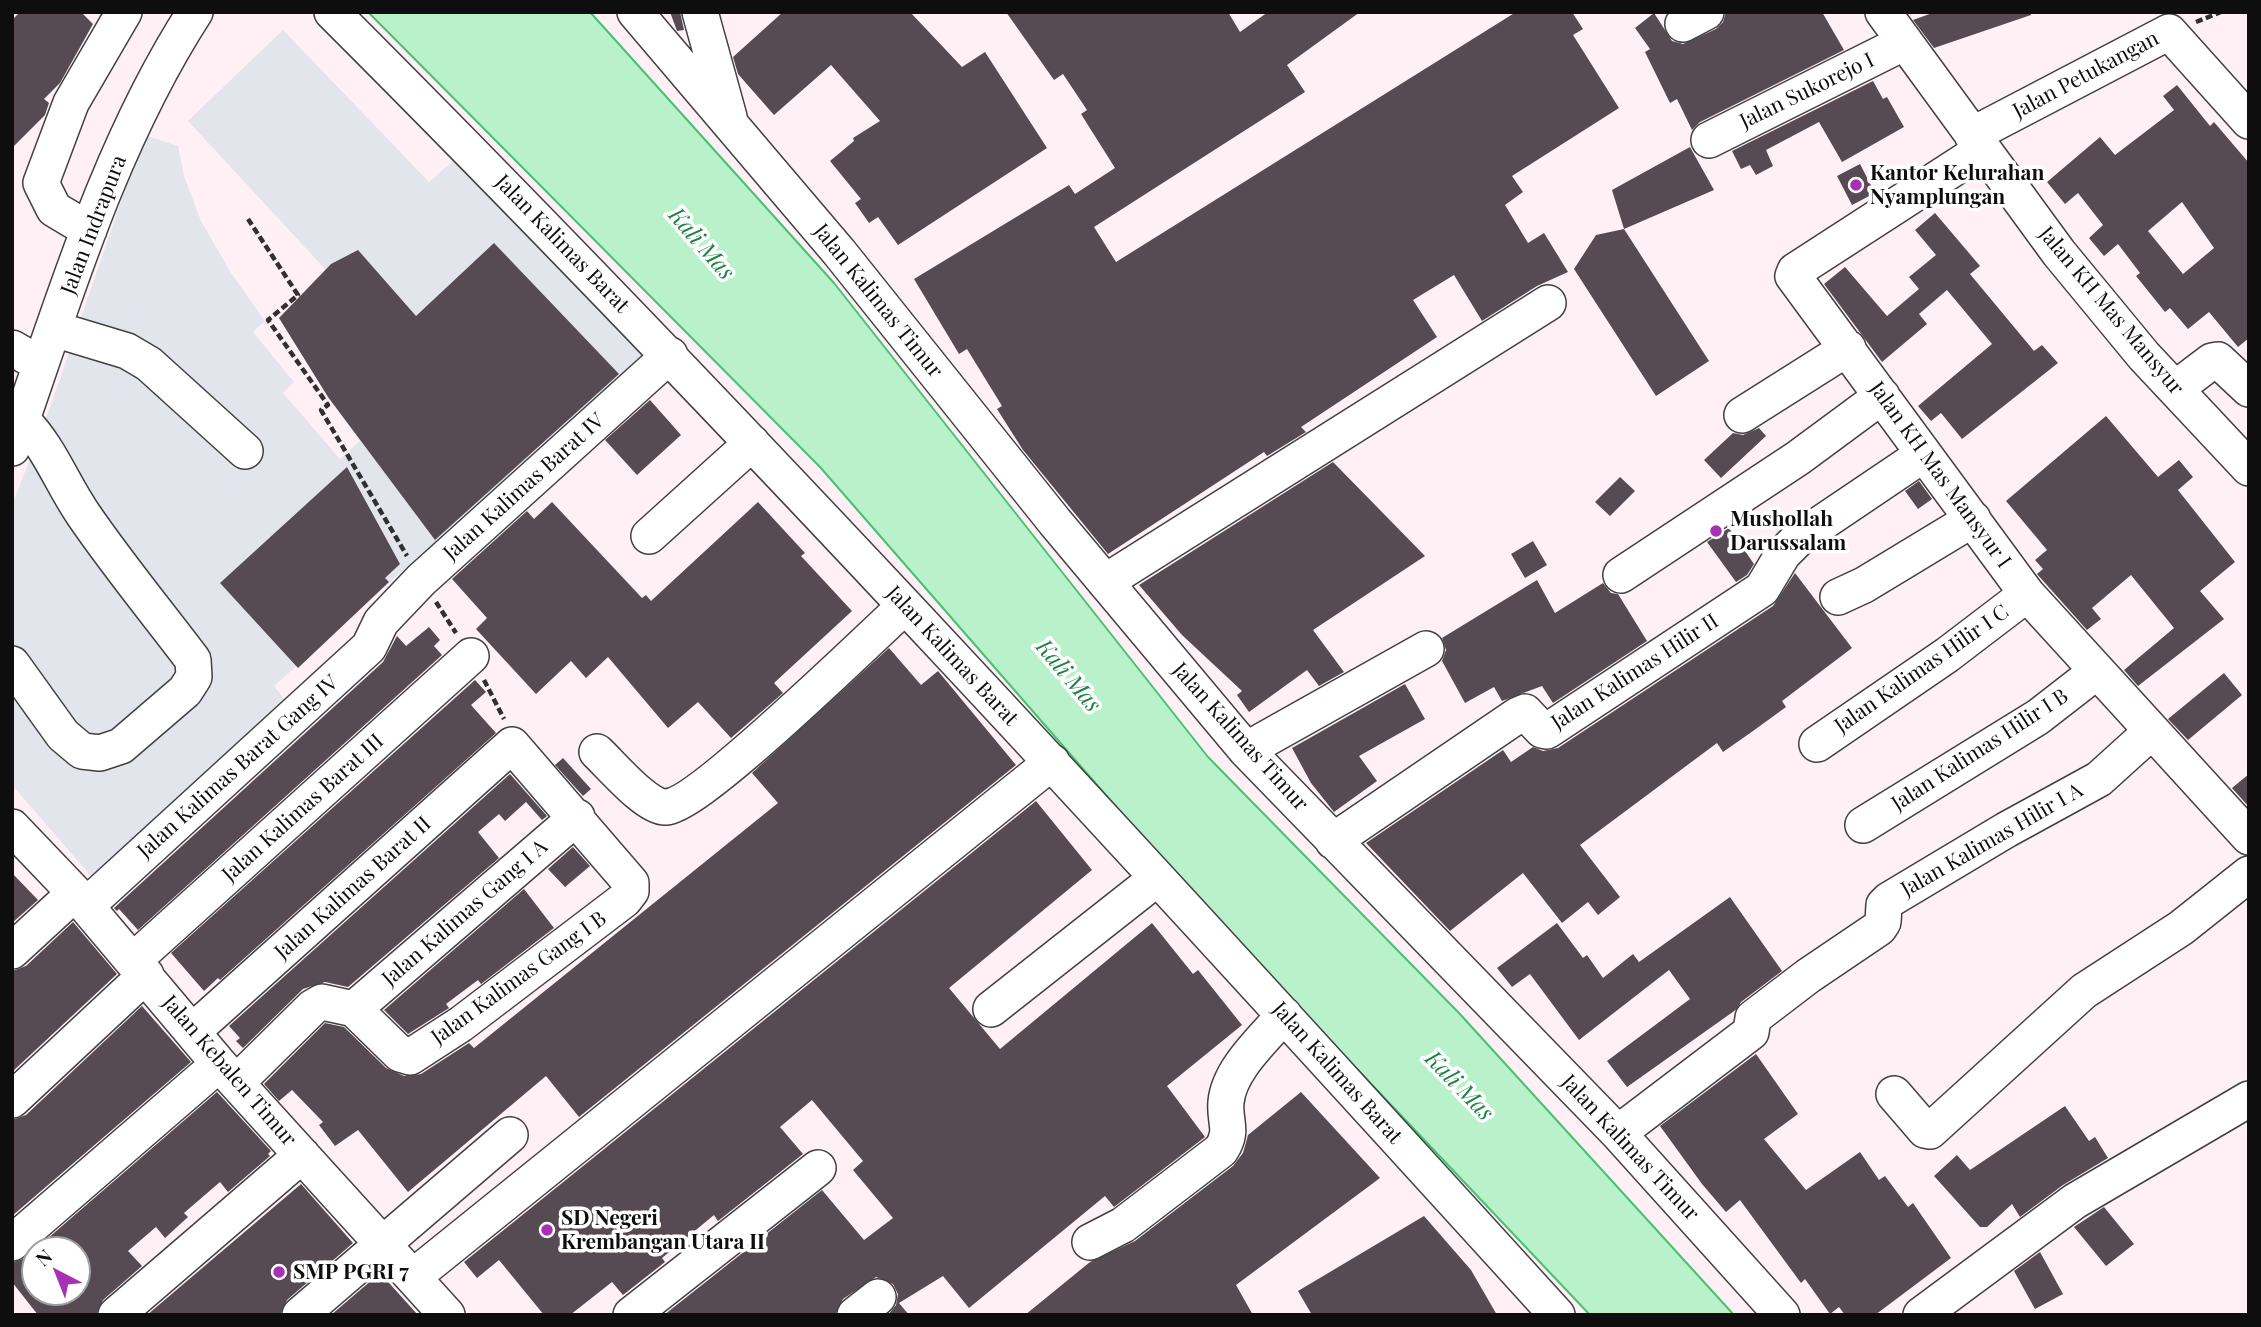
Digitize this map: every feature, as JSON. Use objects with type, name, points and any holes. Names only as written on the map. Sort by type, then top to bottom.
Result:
[{"type":"street","points":[[89,230],[54,208],[41,183],[71,103],[124,12]]},
{"type":"street","name":"Jalan Indrapura","points":[[17,434],[26,356],[54,329],[89,230],[155,76],[195,12]]},
{"type":"street","name":"Jalan Kalimas Barat","points":[[332,12],[670,355],[1052,762],[1156,879],[1284,1015],[1557,1315]]},
{"type":"street","name":"Jalan Kalimas Timur","points":[[635,12],[839,252],[1105,582],[1246,750],[1618,1133],[1782,1315]]},
{"type":"street","name":"Jalan Kalimas Timur","points":[[700,12],[732,129]]},
{"type":"street","name":"Jalan Sukorejo I","points":[[1709,140],[1898,22]]},
{"type":"street","name":"Jalan KH Mas Mansyur","points":[[1898,22],[1977,142],[2059,253],[2175,389],[2249,467]]},
{"type":"street","name":"Jalan Petukangan","points":[[1977,142],[2169,32],[2249,121]]},
{"type":"street","name":"Jalan KH Mas Mansyur I","points":[[1977,142],[1794,272],[1794,277],[2026,594],[2249,837]]},
{"type":"street","points":[[1105,582],[1548,303]]},
{"type":"street","points":[[54,329],[127,351],[149,364],[245,451]]},
{"type":"street","points":[[1742,415],[1847,348]]},
{"type":"street","name":"Jalan Kalimas Barat IV","points":[[381,622],[422,580],[670,355]]},
{"type":"street","points":[[2175,389],[2212,361],[2218,360],[2249,389]]},
{"type":"street","points":[[1622,575],[1798,458],[1882,396]]},
{"type":"street","points":[[12,664],[63,735],[82,751],[100,753],[121,746],[185,691],[194,677],[193,660],[91,526],[72,498],[50,453],[17,434]]},
{"type":"street","points":[[649,537],[752,443]]},
{"type":"street","name":"Jalan Kalimas Hilir II","points":[[1333,841],[1518,715],[1525,712],[1545,731],[1581,708],[1762,589],[1783,554],[1798,539],[1924,454]]},
{"type":"street","points":[[1838,597],[1864,585],[1973,519]]},
{"type":"street","name":"Jalan Kalimas Hilir I C","points":[[1817,744],[1947,655],[2026,594]]},
{"type":"street","points":[[597,752],[652,805],[667,807],[684,800],[739,759],[905,606]]},
{"type":"street","name":"Jalan Kalimas Barat Gang IV","points":[[12,951],[80,899],[369,647],[381,622]]},
{"type":"street","points":[[1246,750],[1426,649]]},
{"type":"street","name":"Jalan Kalimas Barat III","points":[[12,1100],[140,968],[471,656]]},
{"type":"street","name":"Jalan Kalimas Hilir I B","points":[[1863,825],[2038,717],[2096,672]]},
{"type":"street","name":"Jalan Kalimas Hilir I A","points":[[1618,1133],[1751,1032],[1753,1018],[1808,976],[1879,929],[1883,922],[1884,905],[1889,900],[2006,830],[2099,779],[2152,731]]},
{"type":"street","name":"Jalan Kalimas Barat II","points":[[193,1031],[512,745],[577,817]]},
{"type":"street","points":[[413,1276],[1052,762]]},
{"type":"street","name":"Jalan Kalimas Gang I B","points":[[354,1009],[404,1057],[410,1057],[461,1024],[624,900],[631,891],[631,883],[577,817]]},
{"type":"street","name":"Jalan Kalimas Gang I A","points":[[354,1009],[577,817]]},
{"type":"street","name":"Jalan Kebalen Timur","points":[[12,827],[80,899],[228,1073],[447,1315]]},
{"type":"street","points":[[1894,1094],[1925,1130],[1930,1131],[2084,991],[2180,928],[2249,874]]},
{"type":"street","points":[[991,1009],[1156,879]]},
{"type":"street","points":[[12,1243],[313,1007],[322,1002],[354,1009]]},
{"type":"street","points":[[1090,1242],[1122,1225],[1221,1150],[1229,1137],[1226,1102],[1231,1081],[1284,1015]]},
{"type":"street","points":[[1921,1315],[2074,1201],[2249,1099]]},
{"type":"street","points":[[300,1315],[510,1135]]},
{"type":"street","points":[[116,1315],[302,1156]]},
{"type":"street","points":[[631,1315],[818,1168]]},
{"type":"path","points":[[248,219],[298,295],[268,320],[328,405],[321,410],[422,580]]},
{"type":"shaded area","points":[[283,30],[429,182],[456,158],[642,356],[274,686],[288,704],[91,876],[12,785],[12,505],[48,413],[144,135],[178,146],[184,176],[201,221],[231,273],[265,321],[253,332],[294,382],[283,393],[340,459],[360,441],[328,397],[326,270],[188,121]]},
{"type":"water","name":"Kali Mas","points":[[368,12],[590,12],[834,283],[1208,757],[1459,1013],[1734,1315],[1590,1315],[1199,902],[820,467]]},
{"type":"building","points":[[20,12],[81,12],[93,24],[60,83],[44,99],[49,103],[45,115],[12,148],[12,20]]},
{"type":"building","points":[[670,12],[680,12],[684,30],[677,31]]},
{"type":"building","points":[[783,12],[910,12],[962,67],[985,52],[1047,148],[898,245],[878,217],[869,223],[855,203],[861,199],[830,161],[854,141],[853,138],[880,121],[831,65],[774,115],[738,74],[733,57]]},
{"type":"building","points":[[1006,12],[1228,12],[1240,32],[1268,12],[1360,12],[1287,65],[1305,92],[1094,227],[1116,262],[1516,12],[1572,12],[1583,29],[1573,35],[1619,108],[1512,176],[1523,192],[1505,205],[1528,243],[1544,233],[1568,272],[1537,286],[1482,321],[1454,275],[1413,300],[1437,337],[1301,427],[1306,432],[1267,456],[1264,452],[1108,554],[1023,450],[997,409],[1002,406],[967,349],[959,354],[914,279],[1069,185],[1075,194],[1115,168],[1081,114],[1087,110],[1063,74],[1054,80]]},
{"type":"building","points":[[1726,12],[1822,12],[1844,50],[1700,122],[1692,130],[1677,99],[1670,103],[1645,52],[1650,49],[1635,28],[1654,13],[1672,41],[1683,44],[1716,29],[1723,22]]},
{"type":"building","points":[[1935,12],[2030,12],[2031,15],[1934,48],[1913,20]]},
{"type":"building","points":[[1873,81],[1883,99],[1887,97],[1904,127],[1842,162],[1819,122],[1766,150],[1773,166],[1756,175],[1750,165],[1741,169],[1732,151]]},
{"type":"building","points":[[2177,85],[2210,126],[2214,122],[2249,163],[2249,338],[2238,347],[2209,312],[2188,329],[2170,308],[2165,312],[2136,276],[2140,273],[2118,244],[2104,256],[2089,238],[2103,225],[2078,193],[2065,204],[2047,182],[2100,137],[2115,155],[2174,110],[2163,96]],"holes":[[[2182,202],[2214,248],[2183,274],[2148,231]]]},
{"type":"building","points":[[1690,147],[1714,190],[1624,229],[1612,190]]},
{"type":"building","name":"Kantor Kelurahan Nyamplungan","points":[[1860,164],[1875,193],[1852,205],[1837,176]]},
{"type":"building","points":[[1935,213],[1980,266],[1970,274],[2034,351],[2042,345],[2058,363],[1962,439],[1941,413],[1931,421],[1918,406],[1992,344],[1947,290],[1919,314],[1927,324],[1882,362],[1824,284],[1845,267],[1887,316],[1919,289],[1909,277],[1936,255],[1915,230]]},
{"type":"building","points":[[1624,229],[1709,361],[1656,396],[1574,269],[1596,235]]},
{"type":"building","points":[[494,243],[619,374],[435,540],[328,397],[279,318],[331,264],[358,250],[416,316]]},
{"type":"building","points":[[650,400],[681,435],[637,475],[605,440]]},
{"type":"building","points":[[2106,416],[2158,477],[2179,460],[2193,477],[2178,490],[2235,562],[2200,591],[2224,619],[2138,686],[2124,670],[2174,628],[2131,575],[2092,608],[2101,619],[2087,630],[2037,574],[2043,569],[2035,560],[2047,550],[2006,501]]},
{"type":"building","points":[[1759,428],[1766,436],[1721,478],[1704,460],[1733,433],[1743,435]]},
{"type":"building","points":[[1333,462],[1425,556],[1313,630],[1344,672],[1319,686],[1307,670],[1249,712],[1237,695],[1242,691],[1182,635],[1139,585]]},
{"type":"building","points":[[347,467],[400,564],[385,578],[389,582],[298,668],[220,583]]},
{"type":"building","points":[[1620,477],[1635,491],[1610,516],[1595,502]]},
{"type":"building","points":[[1919,481],[1932,499],[1918,509],[1905,491]]},
{"type":"building","points":[[552,502],[642,598],[646,595],[651,601],[758,502],[805,553],[801,556],[852,611],[774,683],[783,693],[731,738],[698,702],[668,728],[608,657],[586,678],[571,661],[536,694],[476,629],[487,618],[452,579],[527,511],[534,519]]},
{"type":"building","points":[[1729,528],[1754,564],[1747,575],[1736,582],[1707,542]]},
{"type":"building","points":[[1533,541],[1547,565],[1525,578],[1511,554]]},
{"type":"building","points":[[1795,573],[1852,648],[1782,701],[1786,707],[1753,731],[1723,752],[1717,743],[1580,845],[1620,897],[1598,915],[1588,902],[1562,923],[1523,873],[1450,931],[1366,843],[1503,750],[1511,762],[1533,747],[1543,751],[1558,748],[1773,606]]},
{"type":"building","points":[[1537,580],[1555,613],[1603,583],[1611,593],[1618,594],[1647,641],[1553,703],[1542,686],[1502,701],[1494,687],[1465,703],[1442,661],[1446,650],[1442,638]]},
{"type":"building","points":[[429,627],[440,640],[434,646],[442,655],[138,930],[119,909],[117,911],[114,908],[383,662],[397,636],[406,646]]},
{"type":"building","points":[[889,648],[921,685],[938,671],[1016,765],[579,1117],[546,1076],[408,1192],[358,1130],[335,1146],[319,1125],[323,1122],[292,1090],[279,1101],[264,1084],[325,1023],[344,1027],[386,1068],[404,1076],[421,1074],[469,1043],[474,1048],[778,803],[752,773]]},
{"type":"building","points":[[2224,673],[2242,695],[2188,740],[2168,719]]},
{"type":"building","points":[[475,680],[486,692],[471,705],[496,733],[220,980],[218,978],[204,991],[171,953]]},
{"type":"building","points":[[1405,684],[1425,719],[1359,756],[1377,781],[1334,812],[1311,783],[1292,748]]},
{"type":"building","points":[[563,758],[591,789],[583,796],[555,765]]},
{"type":"building","points":[[510,774],[547,816],[542,820],[526,802],[505,821],[499,814],[478,832],[499,858],[348,987],[325,982],[303,989],[243,1048],[236,1041],[240,1038],[229,1026]]},
{"type":"building","points":[[2249,774],[2249,807],[2232,788]]},
{"type":"building","points":[[1036,801],[1092,870],[949,988],[1000,1049],[1152,923],[1193,974],[1198,970],[1242,1025],[1167,1086],[1205,1137],[1114,1207],[1105,1196],[969,1308],[943,1276],[899,1303],[909,1315],[888,1315],[896,1305],[898,1294],[893,1284],[876,1277],[843,1299],[835,1315],[664,1315],[822,1190],[864,1240],[893,1218],[853,1170],[863,1161],[812,1100],[780,1127],[803,1154],[718,1221],[714,1215],[662,1258],[665,1262],[623,1295],[612,1282],[570,1315],[544,1315],[499,1260],[477,1278],[464,1262]]},
{"type":"building","points":[[573,847],[590,866],[565,887],[548,869]]},
{"type":"building","points":[[12,873],[38,900],[12,923]]},
{"type":"building","points":[[524,889],[554,928],[481,984],[478,980],[446,1004],[449,1008],[408,1034],[384,1010]]},
{"type":"building","points":[[1730,897],[1782,971],[1741,1002],[1737,1009],[1627,1087],[1607,1061],[1690,999],[1669,970],[1579,1040],[1530,974],[1512,987],[1497,968],[1557,923],[1583,958],[1587,955],[1603,978],[1633,954],[1639,962]]},
{"type":"building","points":[[73,922],[117,974],[12,1072],[12,971],[26,966]]},
{"type":"building","points":[[142,1006],[191,1062],[12,1216],[12,1120],[26,1115]]},
{"type":"building","points":[[1756,1054],[1798,1114],[1764,1139],[1806,1190],[1860,1152],[1879,1180],[1885,1176],[1908,1207],[1913,1203],[1951,1258],[1875,1315],[1845,1315],[1839,1307],[1830,1314],[1805,1279],[1801,1283],[1740,1200],[1726,1212],[1660,1126]]},
{"type":"building","points":[[217,1092],[271,1151],[268,1154],[270,1156],[228,1192],[220,1182],[184,1213],[188,1217],[165,1238],[156,1227],[128,1251],[142,1266],[103,1300],[96,1315],[38,1315],[31,1306],[91,1306],[91,1236],[50,1236]]},
{"type":"building","points":[[1301,1092],[1380,1178],[1236,1285],[1253,1315],[1025,1315],[1090,1262],[1135,1241],[1233,1166],[1243,1153],[1248,1135]]},
{"type":"building","points":[[2065,1106],[2089,1141],[2095,1137],[2108,1158],[2063,1185],[2020,1217],[2012,1204],[1987,1227],[1980,1227],[1934,1176],[1957,1155],[1970,1170]]},
{"type":"building","points":[[301,1184],[353,1243],[287,1300],[280,1315],[147,1315]]},
{"type":"building","points":[[2104,1207],[2134,1244],[2106,1266],[2074,1227]]},
{"type":"building","points":[[1424,1216],[1471,1270],[1497,1315],[1312,1315],[1298,1291]]},
{"type":"building","points":[[2040,1252],[2063,1294],[2035,1309],[2014,1271]]},
{"type":"building","points":[[21,1260],[21,1293],[12,1282],[12,1263]]},
{"type":"building","points":[[380,1273],[418,1315],[331,1315]]},
{"type":"place","name":"Kantor Kelurahan Nyamplungan","points":[[1856,185]]},
{"type":"place","name":"Mushollah Darussalam","points":[[1716,531]]},
{"type":"place","name":"SD Negeri Krembangan Utara II","points":[[547,1230]]},
{"type":"place","name":"SMP PGRI 7","points":[[279,1272]]}]
